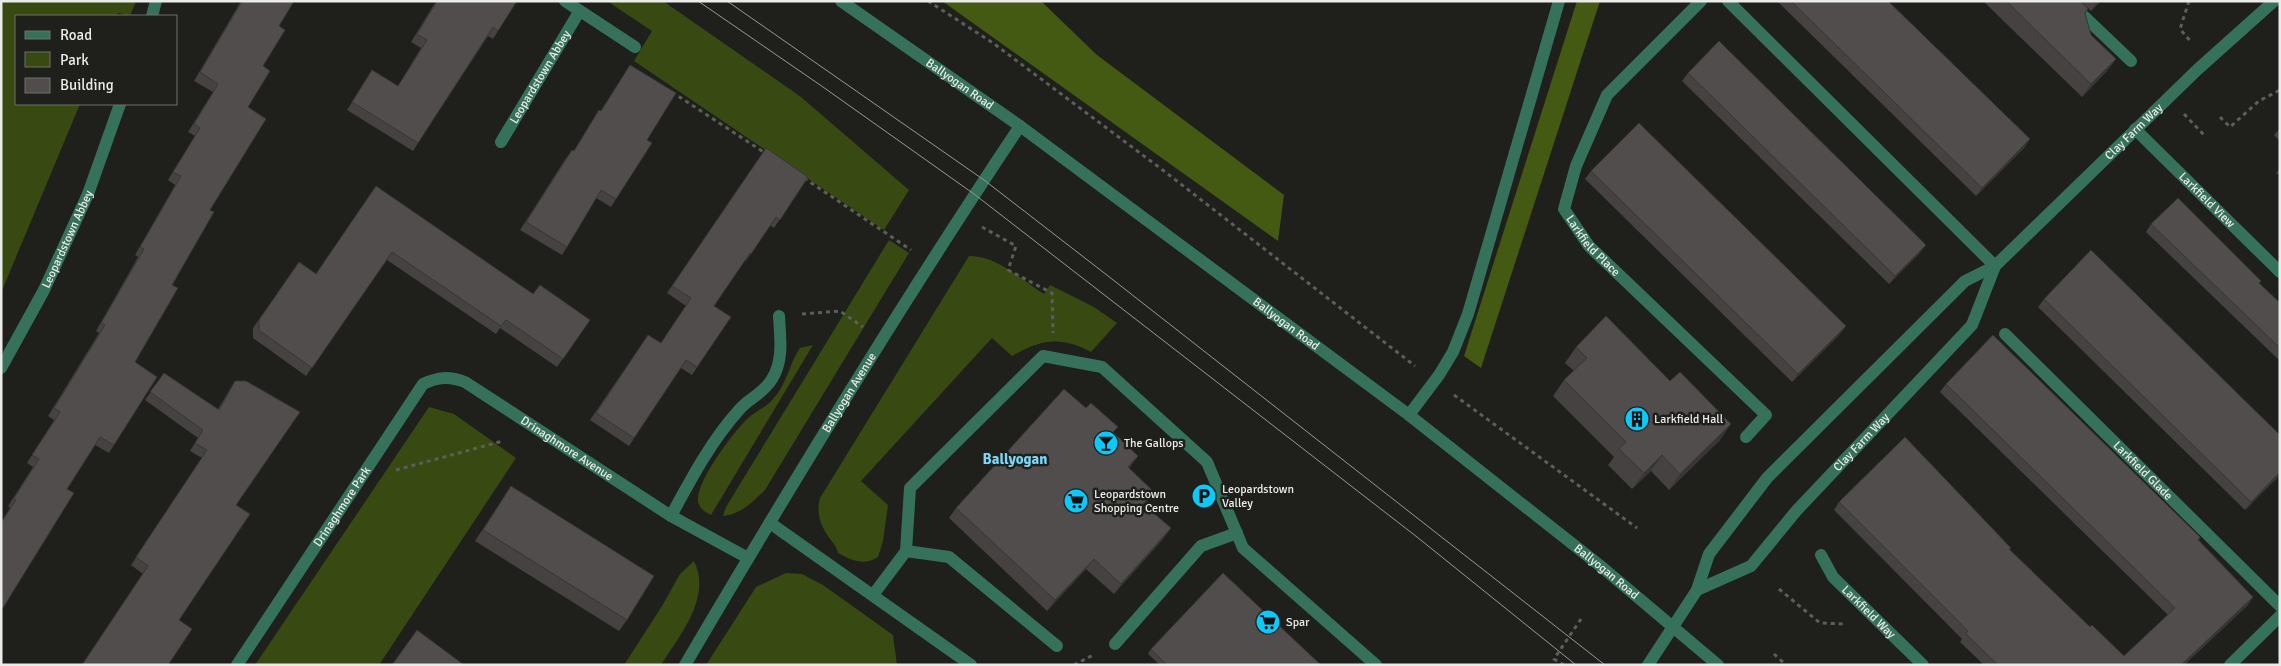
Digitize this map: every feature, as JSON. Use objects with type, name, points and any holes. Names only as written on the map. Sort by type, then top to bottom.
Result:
[{"type":"street","points":[[152,15],[156,1]]},
{"type":"street","points":[[565,1],[579,12],[635,47]]},
{"type":"street","name":"Ballyogan Road","points":[[841,1],[1020,126],[1409,415],[1603,568],[1718,665]]},
{"type":"street","points":[[1409,415],[1435,381],[1453,352],[1468,314],[1559,1]]},
{"type":"street","name":"Larkfield Place","points":[[1701,1],[1607,95],[1576,166],[1564,209],[1589,246],[1766,415],[1746,437]]},
{"type":"street","points":[[1728,1],[1995,266]]},
{"type":"street","points":[[2068,1],[2130,61]]},
{"type":"street","name":"Clay Farm Way","points":[[1648,665],[1698,590],[1709,554],[1767,478],[1965,281],[1995,266],[2135,129],[2274,1]]},
{"type":"street","name":"Leopardstown Abbey","points":[[501,142],[579,12]]},
{"type":"street","name":"Leopardstown Abbey","points":[[1,368],[44,290],[88,194],[120,105]]},
{"type":"street","name":"Ballyogan Avenue","points":[[685,665],[748,558],[930,263],[1020,126]]},
{"type":"street","name":"Larkfield View","points":[[2135,129],[2280,272]]},
{"type":"street","name":"Clay Farm Way","points":[[1698,590],[1752,566],[1797,510],[1972,325],[1995,266]]},
{"type":"street","points":[[671,516],[717,437],[740,408],[755,398],[773,379],[781,358],[779,316]]},
{"type":"street","name":"Larkfield Glade","points":[[2005,334],[2280,606]]},
{"type":"street","points":[[873,595],[906,551],[910,488],[1043,356],[1102,367],[1207,462],[1243,548],[1376,665]]},
{"type":"street","name":"Drinaghmore Park","points":[[237,665],[423,384],[449,376],[465,382]]},
{"type":"street","name":"Drinaghmore Avenue","points":[[465,382],[671,516],[748,558]]},
{"type":"street","points":[[770,523],[971,665]]},
{"type":"street","points":[[1115,644],[1200,546],[1237,533]]},
{"type":"street","points":[[906,551],[949,557],[1057,646]]},
{"type":"street","name":"Larkfield Way","points":[[1820,555],[1833,578],[1923,665]]},
{"type":"street","points":[[2230,665],[2280,616]]},
{"type":"path","points":[[928,1],[990,41],[1164,171],[1435,381],[1637,528]]},
{"type":"path","points":[[2189,1],[2180,29],[2207,61]]},
{"type":"path","points":[[666,88],[769,155]]},
{"type":"path","points":[[2220,117],[2230,127],[2259,101],[2280,90]]},
{"type":"path","points":[[801,177],[930,263]]},
{"type":"path","points":[[961,214],[1016,246],[1008,270],[1052,293],[1055,358]]},
{"type":"path","points":[[779,316],[840,311],[882,342]]},
{"type":"path","points":[[373,460],[394,471],[503,442]]},
{"type":"path","points":[[1780,589],[1820,623],[1883,626]]},
{"type":"path","points":[[1564,665],[1554,658],[1581,619]]},
{"type":"path","points":[[1774,654],[1786,665]]},
{"type":"green space","points":[[1,1],[136,1],[130,15],[118,13],[117,15],[15,15],[15,105],[80,105],[1,293]]},
{"type":"green space","points":[[607,1],[663,1],[801,97],[909,190],[884,230],[634,61],[652,31]]},
{"type":"green space","points":[[942,1],[1041,1],[1097,55],[1284,195],[1278,241]]},
{"type":"green space","points":[[1577,1],[1600,1],[1481,368],[1464,356]]},
{"type":"green space","points":[[889,240],[909,253],[765,490],[741,510],[723,516],[726,507]]},
{"type":"green space","points":[[969,256],[979,257],[999,264],[1044,294],[1050,285],[1094,307],[1117,323],[1091,352],[1070,343],[1051,342],[1032,346],[1012,356],[992,338],[861,481],[888,505],[883,541],[878,557],[863,562],[853,560],[838,553],[825,532],[819,513],[820,498]]},
{"type":"green space","points":[[813,345],[711,515],[707,513],[698,502],[702,483],[708,471],[732,436],[746,420],[770,402],[778,393],[800,348]]},
{"type":"green space","points":[[429,407],[454,414],[516,458],[379,665],[255,665]]},
{"type":"green space","points":[[694,561],[699,575],[696,602],[685,628],[661,665],[624,665],[680,574]]},
{"type":"green space","points":[[786,573],[802,574],[823,585],[893,635],[897,665],[706,665],[756,587]]},
{"type":"building","points":[[242,1],[294,1],[279,26],[285,30],[263,66],[270,71],[248,107],[266,119],[210,210],[214,212],[172,285],[178,288],[135,362],[157,377],[114,445],[100,437],[67,489],[74,493],[1,611],[1,523],[16,500],[14,498],[39,459],[32,455],[60,412],[54,408],[105,325],[101,323],[144,249],[140,247],[181,176],[173,172],[200,128],[194,124],[218,84],[200,72]]},
{"type":"building","points":[[437,1],[517,1],[498,31],[493,27],[418,143],[352,102],[372,70],[398,86],[427,40],[417,34]]},
{"type":"building","points":[[1791,1],[1888,1],[2030,139],[1982,188]]},
{"type":"building","points":[[2006,1],[2080,1],[2088,9],[2085,13],[2091,35],[2116,59],[2091,84]]},
{"type":"building","points":[[1719,41],[1926,245],[1895,276],[1688,73]]},
{"type":"building","points":[[630,65],[676,93],[647,140],[652,143],[616,199],[601,190],[567,247],[526,222]]},
{"type":"building","points":[[1639,123],[1846,326],[1798,374],[1591,171]]},
{"type":"building","points":[[766,148],[808,177],[780,220],[776,217],[714,306],[731,317],[697,367],[686,360],[634,438],[596,413],[648,335],[661,343],[691,298],[672,286]]},
{"type":"building","points":[[376,186],[533,294],[540,285],[590,320],[563,359],[506,320],[501,326],[392,252],[312,368],[259,330],[259,320],[299,262],[316,274]]},
{"type":"building","points":[[2178,198],[2261,281],[2259,283],[2280,303],[2280,348],[2151,224]]},
{"type":"building","points":[[2091,250],[2280,435],[2280,472],[2251,502],[2044,299]]},
{"type":"building","name":"Larkfield Hall","points":[[1606,316],[1670,381],[1680,372],[1731,424],[1680,474],[1662,455],[1644,473],[1619,449],[1626,442],[1564,380],[1587,358],[1576,347]]},
{"type":"building","points":[[1993,335],[2200,537],[2198,540],[2253,597],[2181,665],[1998,665],[1966,634],[1968,631],[1839,502],[1905,437],[2011,548],[2009,549],[2090,627],[2092,625],[2124,656],[2175,608],[1946,384]]},
{"type":"building","points":[[164,373],[219,410],[235,381],[246,381],[300,412],[236,505],[250,514],[179,620],[192,629],[168,665],[82,665],[148,566],[136,557],[207,450],[195,443],[203,430],[150,392]]},
{"type":"building","points":[[1064,389],[1086,408],[1091,403],[1118,427],[1113,432],[1138,456],[1128,467],[1154,492],[1143,504],[1171,528],[1121,584],[1094,559],[1055,600],[956,508]]},
{"type":"building","points":[[511,486],[654,576],[627,620],[483,530]]},
{"type":"building","points":[[1223,573],[1321,665],[1167,665],[1151,649]]},
{"type":"building","points":[[417,630],[464,665],[392,665]]},
{"type":"tram line","points":[[698,1],[974,194],[1417,537],[1576,665]]},
{"type":"tram line","points":[[727,1],[984,180],[1605,665]]},
{"type":"place","name":"Larkfield Hall","points":[[1637,419]]},
{"type":"place","name":"The Gallops","points":[[1106,443]]},
{"type":"place","name":"Leopardstown Valley","points":[[1204,496]]},
{"type":"place","name":"Leopardstown Shopping Centre","points":[[1076,501]]},
{"type":"place","name":"Spar","points":[[1268,622]]},
{"type":"district","name":"Ballyogan","points":[[1015,459]]}]
